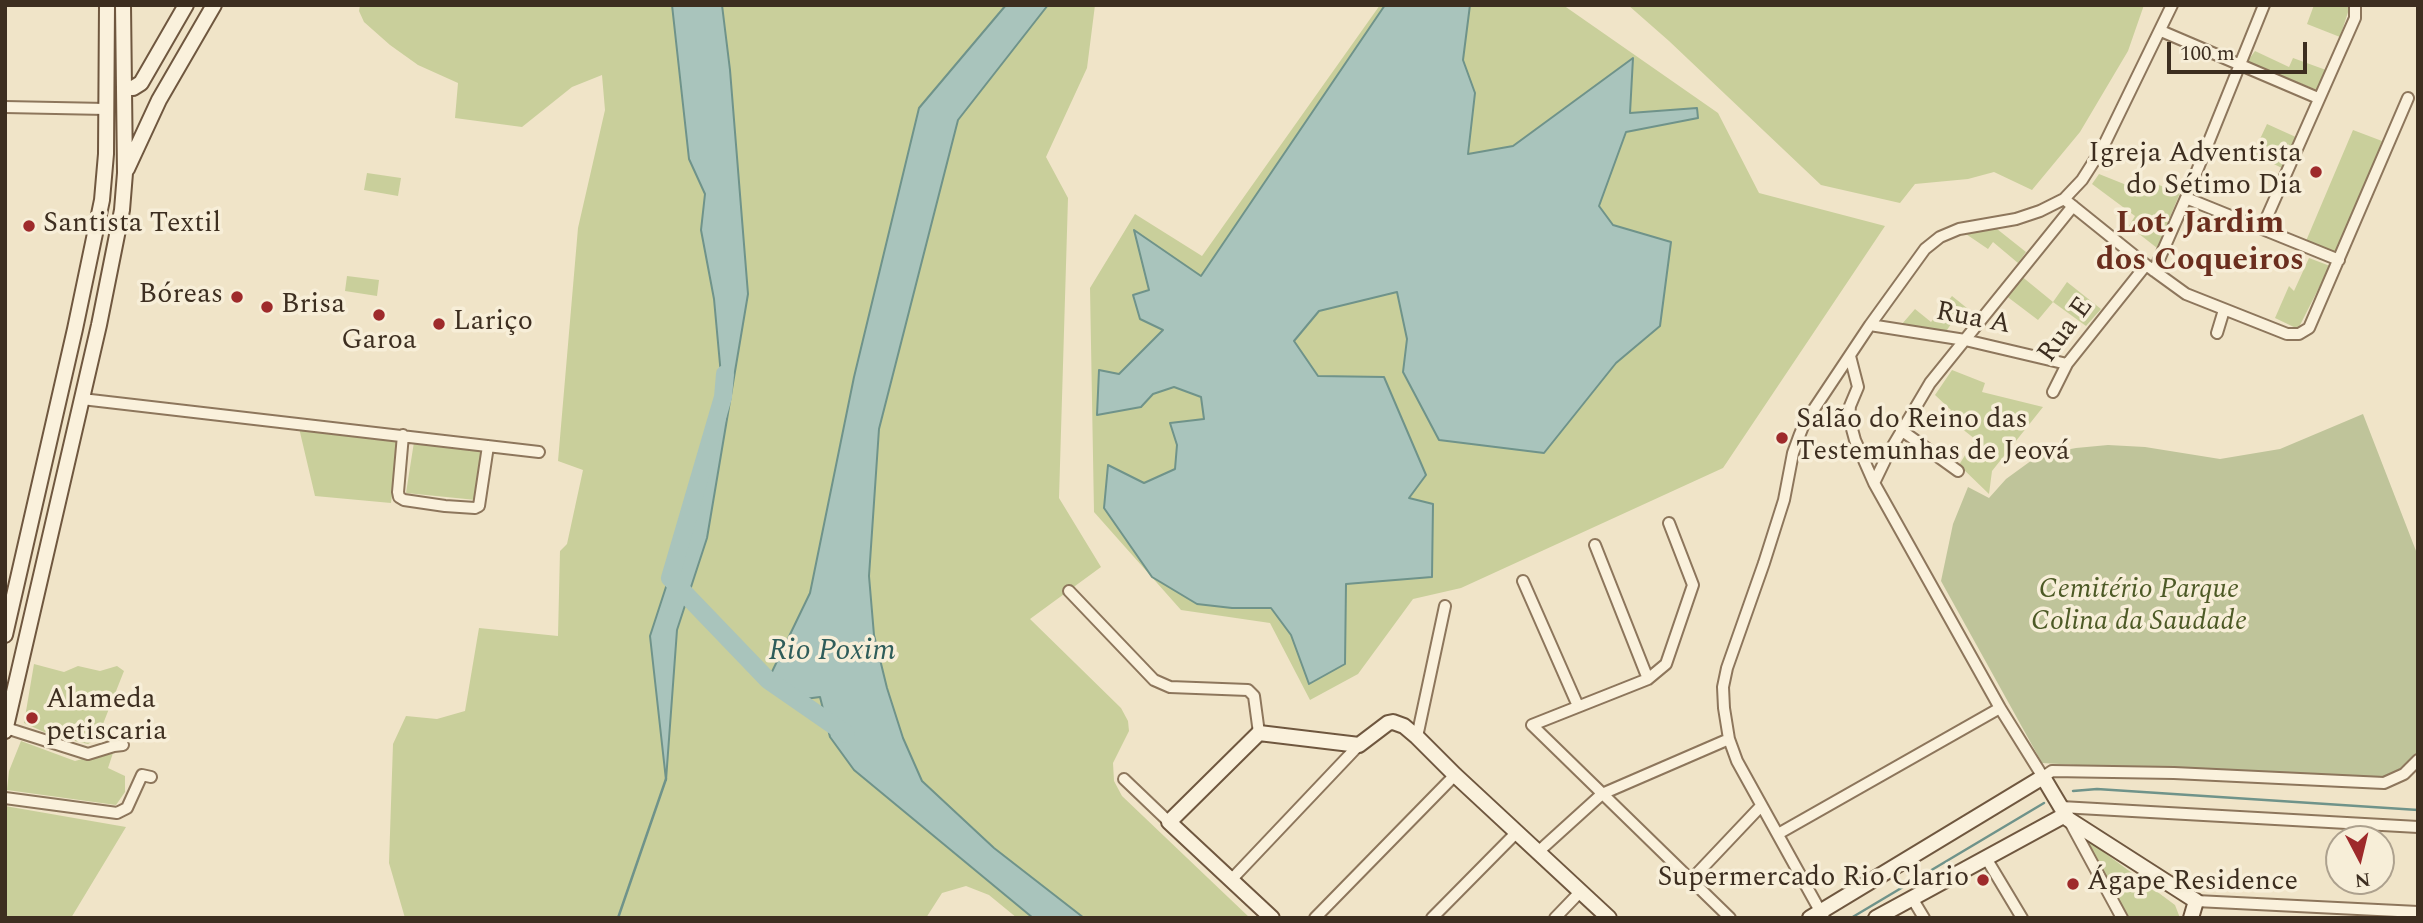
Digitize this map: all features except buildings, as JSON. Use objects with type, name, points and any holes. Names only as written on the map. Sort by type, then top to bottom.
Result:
[{"type":"street","points":[[5,635],[73,342],[102,200],[106,155],[107,5]]},
{"type":"street","points":[[123,5],[125,173],[122,209],[82,399],[6,729],[88,754],[123,745]]},
{"type":"street","points":[[124,88],[133,88],[141,83],[186,5]]},
{"type":"street","points":[[125,173],[159,100],[214,5]]},
{"type":"street","points":[[1874,483],[1901,430],[1930,383],[2069,202],[2103,147],[2172,5]]},
{"type":"street","name":"Rua E","points":[[2053,392],[2067,364],[2150,268],[2186,198],[2264,5]]},
{"type":"street","points":[[2262,228],[2355,18],[2355,6]]},
{"type":"street","points":[[2161,31],[2318,98]]},
{"type":"street","points":[[2069,202],[2186,294],[2287,334],[2299,334],[2309,328],[2408,98]]},
{"type":"street","points":[[5,107],[107,109]]},
{"type":"street","points":[[2186,198],[2339,260]]},
{"type":"street","points":[[2069,202],[2015,219],[1959,229],[1940,237],[1925,249],[1804,424],[1793,453],[1776,525],[1727,668],[1723,687],[1729,739],[1737,761],[1818,915],[2052,771],[2174,773],[2384,783],[2404,774],[2418,760]]},
{"type":"street","points":[[2217,333],[2224,310]]},
{"type":"street","name":"Rua A","points":[[1870,325],[1965,340],[2067,364]]},
{"type":"street","points":[[1850,356],[1858,387],[1850,406],[1849,418],[1855,440],[1874,483],[2122,918]]},
{"type":"street","points":[[82,399],[539,453]]},
{"type":"street","points":[[1901,430],[1958,471]]},
{"type":"street","points":[[403,435],[398,492],[403,504],[479,506],[488,446]]},
{"type":"street","points":[[1669,523],[1693,585],[1671,654],[1659,672],[1532,725],[1730,918]]},
{"type":"street","points":[[1595,545],[1648,678]]},
{"type":"street","points":[[1523,581],[1578,706]]},
{"type":"street","points":[[1069,591],[1154,680],[1170,687],[1248,690],[1254,696],[1259,733]]},
{"type":"street","points":[[1417,737],[1445,606]]},
{"type":"street","points":[[1777,834],[2000,708]]},
{"type":"street","points":[[1231,880],[1359,746],[1393,722],[1404,726],[1417,737],[1609,918]]},
{"type":"street","points":[[1259,733],[1359,746]]},
{"type":"street","points":[[1169,822],[1259,733]]},
{"type":"street","points":[[1538,852],[1602,794],[1729,739]]},
{"type":"street","points":[[5,798],[117,813],[127,808],[142,775],[150,777]]},
{"type":"street","points":[[1315,918],[1455,775]]},
{"type":"street","points":[[1124,779],[1272,918]]},
{"type":"street","points":[[1690,881],[1761,806]]},
{"type":"street","points":[[2065,814],[2196,901],[2348,912],[2418,912]]},
{"type":"street","points":[[1876,918],[2065,814],[2418,827]]},
{"type":"street","points":[[1432,918],[1517,832]]},
{"type":"street","points":[[1986,858],[2022,918]]},
{"type":"street","points":[[1555,918],[1581,891]]},
{"type":"street","points":[[1912,898],[1924,918]]},
{"type":"street","points":[[2192,918],[2196,901]]},
{"type":"green space","points":[[360,5],[1095,5],[1087,68],[1046,157],[1068,198],[1059,498],[1101,567],[1030,619],[1121,708],[1128,721],[1129,731],[1113,763],[1114,781],[1122,796],[1250,918],[1017,918],[989,895],[966,886],[942,893],[926,918],[405,918],[389,863],[393,744],[406,716],[437,719],[465,711],[479,628],[558,636],[560,551],[567,544],[583,470],[558,461],[578,228],[605,110],[602,75],[572,87],[522,127],[455,118],[458,83],[418,65],[390,45],[364,22],[359,11]]},
{"type":"green space","points":[[1380,5],[1563,5],[1718,113],[1759,193],[1885,226],[1723,468],[1461,588],[1413,599],[1358,674],[1310,700],[1270,623],[1181,610],[1094,512],[1090,288],[1135,214],[1202,256]]},
{"type":"green space","points":[[1628,5],[2144,5],[2128,51],[2080,132],[2032,190],[1994,172],[1968,179],[1915,184],[1900,203],[1821,185]]},
{"type":"green space","points":[[2314,5],[2350,6],[2340,37],[2307,24]]},
{"type":"green space","points":[[2255,51],[2289,67],[2293,58],[2326,70],[2317,90],[2247,62]]},
{"type":"green space","points":[[2267,124],[2298,138],[2284,169],[2253,154]]},
{"type":"green space","points":[[2353,130],[2382,141],[2339,254],[2306,241]]},
{"type":"green space","points":[[367,173],[401,178],[398,196],[364,190]]},
{"type":"green space","points":[[2099,174],[2144,192],[2151,182],[2180,193],[2157,248],[2129,226],[2135,216],[2092,184]]},
{"type":"green space","points":[[1997,229],[2026,252],[2018,263],[1993,242],[1988,249],[1963,232]]},
{"type":"green space","points":[[2309,258],[2330,266],[2298,329],[2275,318],[2289,286],[2294,291]]},
{"type":"green space","points":[[2020,275],[2053,302],[2038,320],[2005,295]]},
{"type":"green space","points":[[347,276],[379,280],[377,296],[345,291]]},
{"type":"green space","points":[[2067,282],[2101,309],[2086,326],[2053,302]]},
{"type":"green space","points":[[1952,296],[1978,317],[1969,325],[1957,315],[1945,333],[1902,324],[1915,309],[1931,322]]},
{"type":"green space","points":[[1952,370],[1985,383],[1982,392],[2043,407],[1992,471],[1989,494],[1959,465],[1975,439],[1947,417],[1951,410],[1935,395]]},
{"type":"green space","name":"Cemitério Parque Colina da Saudade","points":[[2363,414],[2418,556],[2418,754],[2387,783],[2042,763],[1941,581],[1953,524],[1968,487],[1989,498],[2006,479],[2039,455],[2076,448],[2108,445],[2145,447],[2220,459],[2280,449]]},
{"type":"green space","points":[[299,428],[399,441],[391,503],[315,496]]},
{"type":"green space","points":[[414,442],[481,451],[476,500],[406,493]]},
{"type":"green space","points":[[34,664],[64,672],[78,666],[100,671],[117,666],[124,671],[97,739],[88,744],[53,736],[24,723]]},
{"type":"green space","points":[[21,741],[75,761],[114,750],[108,768],[125,776],[125,792],[116,805],[7,790],[9,771]]},
{"type":"green space","points":[[5,806],[126,827],[71,918],[5,918]]},
{"type":"green space","points":[[2078,833],[2175,905],[2180,918],[2126,918]]},
{"type":"water","points":[[672,5],[722,5],[730,70],[748,294],[707,538],[677,630],[666,780],[650,636],[693,504],[723,397],[714,299],[701,230],[705,194],[689,159]]},
{"type":"water","name":"Rio Poxim","points":[[1006,5],[1048,5],[958,120],[879,429],[869,576],[874,635],[903,738],[922,781],[994,848],[1084,918],[1033,918],[854,770],[830,737],[820,697],[797,700],[768,680],[810,593],[854,377],[919,108]]},
{"type":"water","points":[[1385,5],[1470,5],[1463,60],[1475,93],[1468,154],[1513,146],[1633,58],[1630,113],[1697,108],[1698,118],[1626,132],[1599,206],[1613,225],[1671,242],[1660,326],[1616,363],[1544,453],[1439,440],[1403,372],[1407,339],[1397,292],[1319,311],[1294,341],[1318,376],[1384,377],[1426,475],[1409,498],[1433,504],[1432,577],[1346,584],[1345,664],[1309,684],[1291,635],[1271,608],[1232,608],[1197,604],[1152,577],[1104,508],[1108,465],[1144,483],[1175,469],[1177,445],[1170,423],[1204,419],[1201,397],[1174,387],[1153,394],[1141,407],[1097,415],[1099,370],[1119,374],[1163,330],[1140,319],[1133,295],[1149,290],[1134,230],[1201,276]]},
{"type":"waterway","name":"Rio Poxim","points":[[725,374],[723,397],[670,578],[768,680],[846,734]]},
{"type":"waterway","points":[[618,918],[666,779]]},
{"type":"waterway","points":[[2073,791],[2097,789],[2418,810]]},
{"type":"waterway","points":[[1851,918],[2044,803]]},
{"type":"place","name":"Igreja Adventista do Sétimo Dia","points":[[2316,172]]},
{"type":"place","name":"Santista Textil","points":[[29,226]]},
{"type":"place","name":"Bóreas","points":[[237,297]]},
{"type":"place","name":"Brisa","points":[[267,307]]},
{"type":"place","name":"Garoa","points":[[379,315]]},
{"type":"place","name":"Lariço","points":[[439,324]]},
{"type":"place","name":"Salão do Reino das Testemunhas de Jeová","points":[[1782,438]]},
{"type":"place","name":"Alameda petiscaria","points":[[32,718]]},
{"type":"place","name":"Supermercado Rio Clario","points":[[1983,880]]},
{"type":"place","name":"Ágape Residence","points":[[2073,884]]},
{"type":"district","name":"Lot. Jardim dos Coqueiros","points":[[2200,244]]}]
